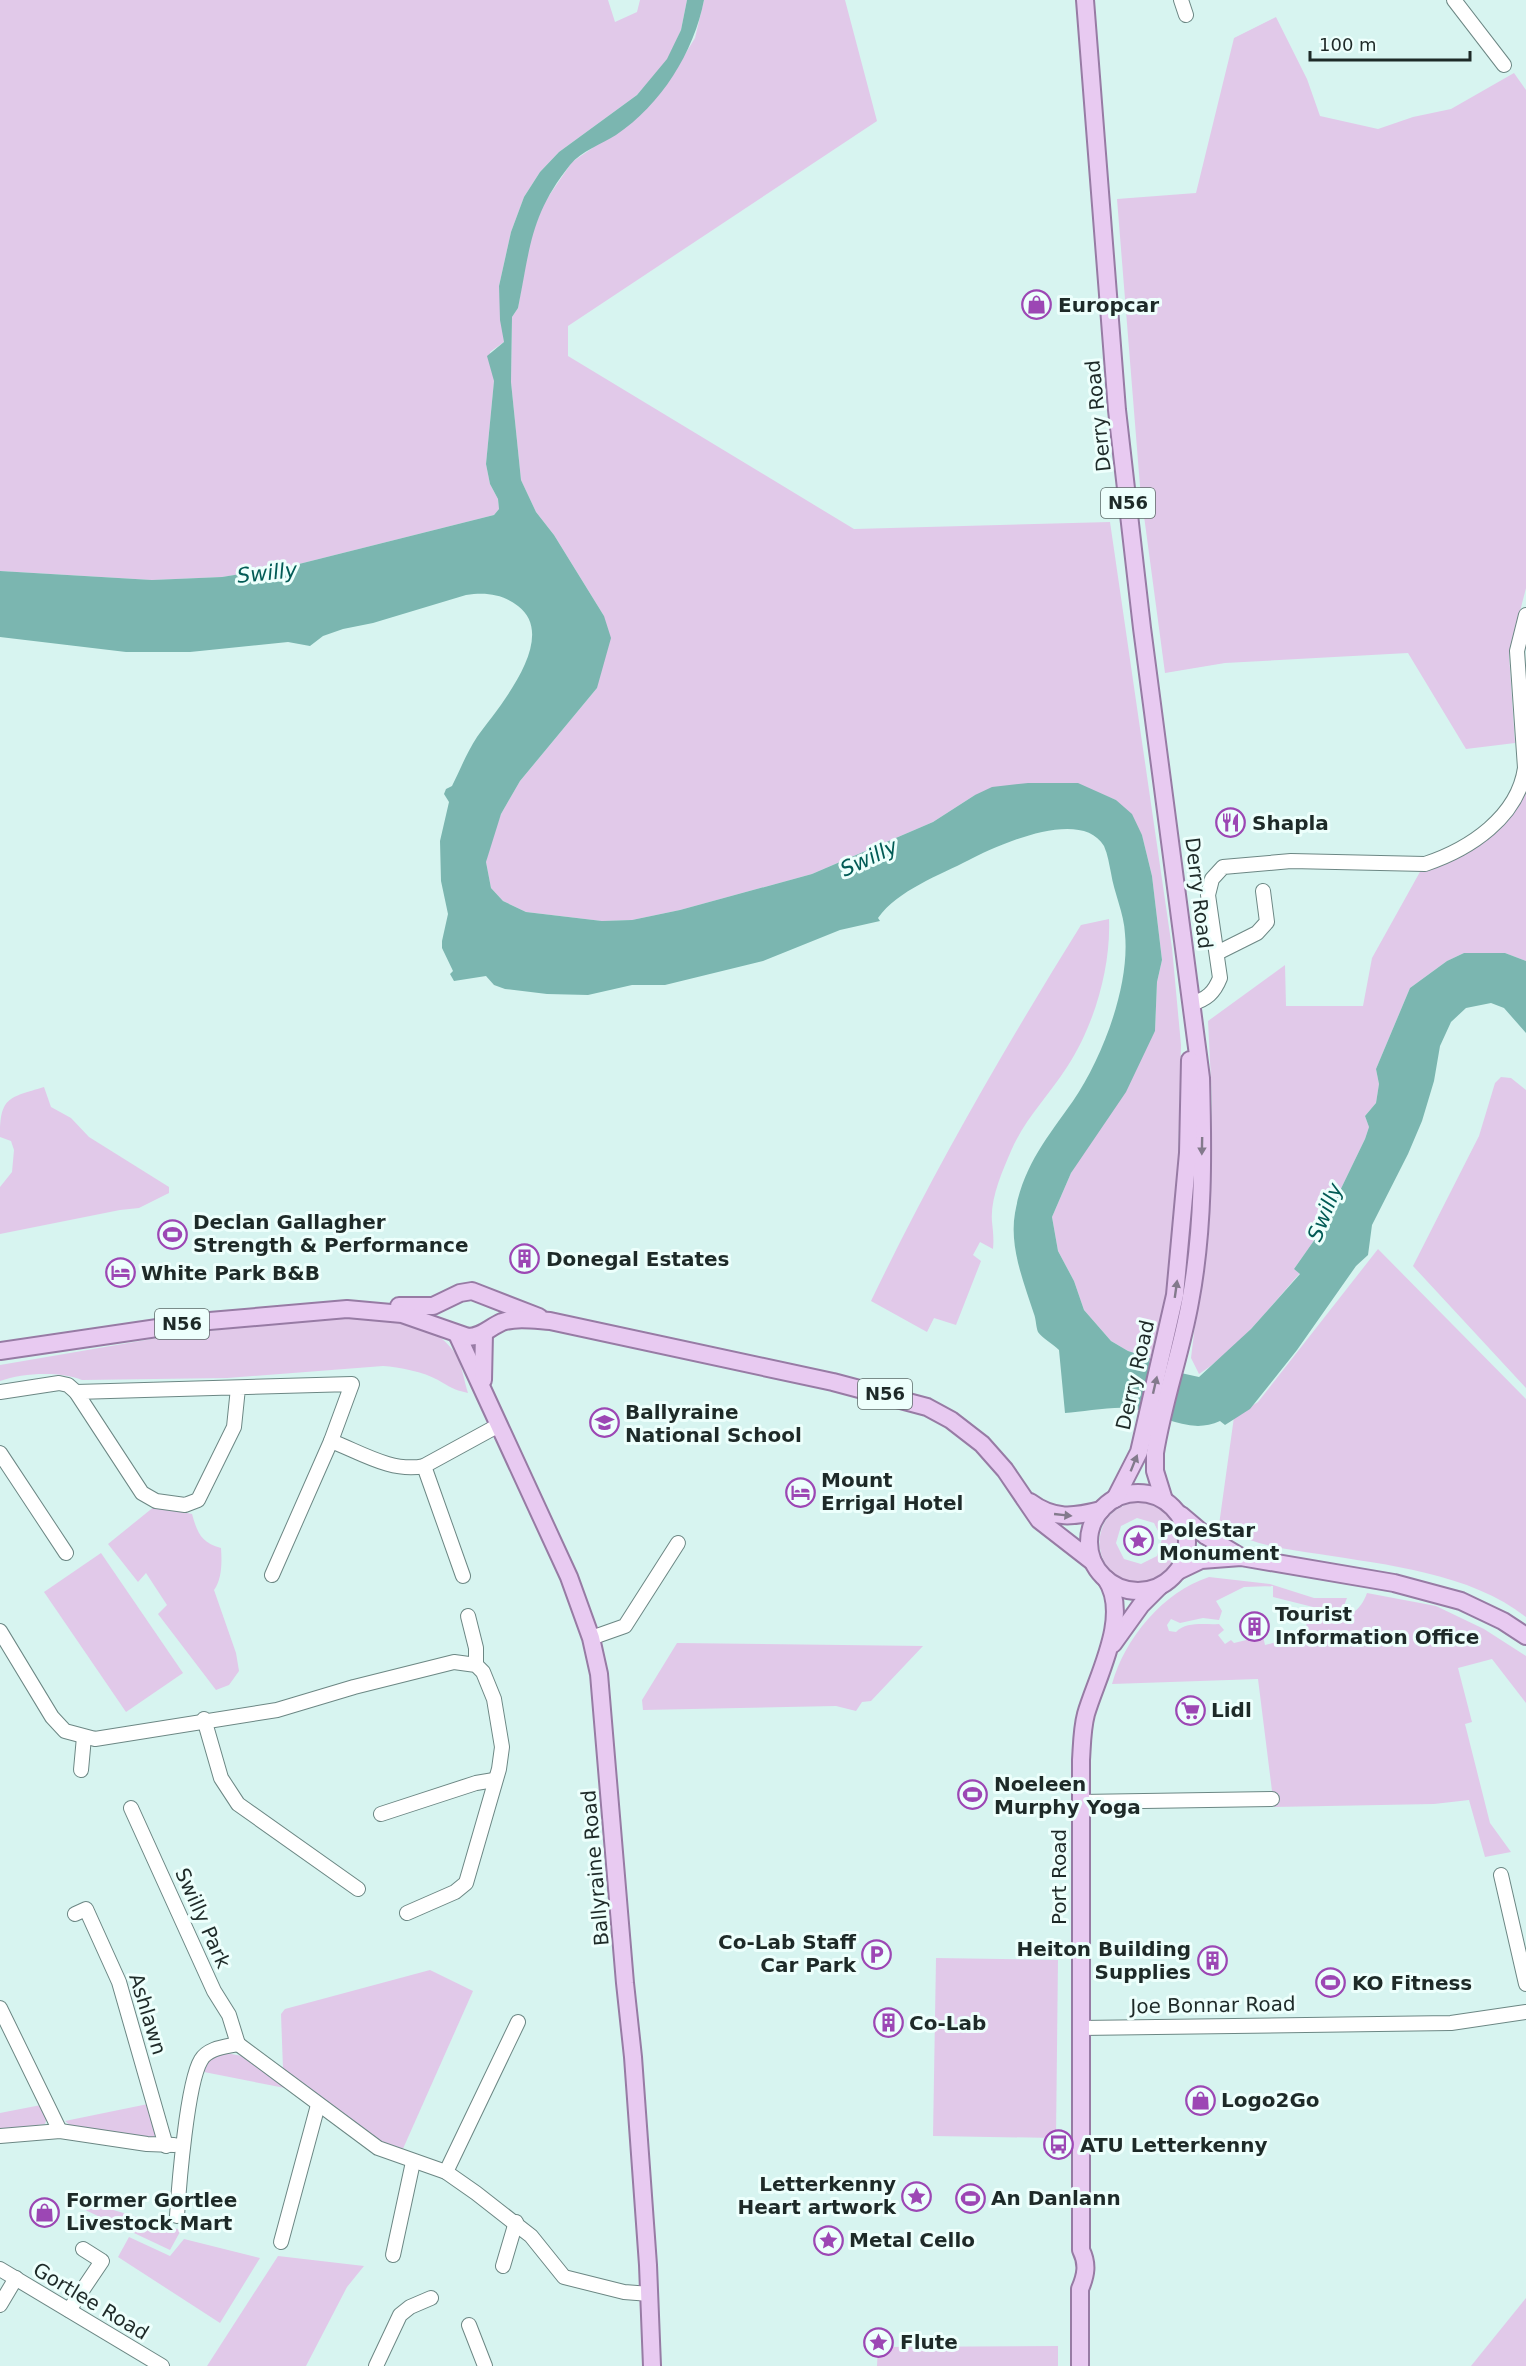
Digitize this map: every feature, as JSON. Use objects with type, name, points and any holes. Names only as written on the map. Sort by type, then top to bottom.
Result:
[{"type":"main road","name":"Derry Road","points":[[1085,0],[1117,410],[1191,1004],[1185,1201],[1172,1348],[1154,1425],[1115,1499]]},
{"type":"main road","name":"N56","points":[[0,1352],[198,1322],[366,1309],[387,1305],[433,1306],[466,1291],[483,1295],[550,1321],[914,1401],[940,1413],[977,1440],[1005,1470],[1044,1525],[1094,1562],[1106,1579]]},
{"type":"main road","points":[[483,1295],[490,1303],[493,1312],[481,1347],[484,1389]]},
{"type":"main road","points":[[452,1299],[447,1317],[456,1333]]},
{"type":"main road","name":"N56","points":[[366,1309],[416,1318],[471,1337],[510,1320],[550,1321]]},
{"type":"main road","name":"Ballyraine Road","points":[[456,1333],[570,1577],[591,1638],[599,1674],[633,2057],[650,2294],[652,2366]]},
{"type":"main road","name":"Derry Road","points":[[1154,1425],[1155,1464],[1164,1500]]},
{"type":"main road","name":"N56","points":[[1027,1500],[1043,1511],[1062,1516],[1077,1516],[1101,1510],[1115,1499],[1140,1493],[1164,1500]]},
{"type":"main road","points":[[1164,1500],[1206,1536],[1241,1557]]},
{"type":"main road","name":"N56","points":[[1094,1562],[1090,1534],[1101,1510]]},
{"type":"main road","points":[[1178,1513],[1185,1528],[1188,1545],[1178,1571]]},
{"type":"main road","points":[[1108,1653],[1141,1605],[1178,1571],[1201,1560],[1241,1557],[1419,1587],[1480,1610],[1526,1636]]},
{"type":"main road","points":[[1106,1579],[1127,1590],[1138,1591],[1159,1587]]},
{"type":"main road","points":[[1106,1579],[1111,1589],[1114,1609],[1108,1653]]},
{"type":"main road","name":"Port Road","points":[[1080,2366],[1080,2289],[1075,2278],[1075,2259],[1081,2250],[1080,1802],[1083,1725],[1108,1653]]},
{"type":"street","points":[[1181,0],[1186,15]]},
{"type":"street","points":[[1454,0],[1504,65]]},
{"type":"street","points":[[1191,1004],[1206,999],[1216,989],[1220,978],[1209,895],[1212,879],[1222,867],[1291,861],[1425,864],[1442,858],[1473,840],[1498,821],[1515,802],[1523,785],[1526,736],[1517,651],[1526,615]]},
{"type":"street","points":[[1217,953],[1257,933],[1267,922],[1263,891]]},
{"type":"street","points":[[0,1392],[59,1383],[68,1385],[76,1392],[142,1493],[156,1501],[184,1505],[198,1500],[234,1427],[238,1388]]},
{"type":"street","points":[[76,1392],[352,1384],[331,1441],[272,1575]]},
{"type":"street","points":[[331,1441],[401,1468],[424,1466],[499,1425]]},
{"type":"street","points":[[0,1454],[66,1553]]},
{"type":"street","points":[[424,1466],[463,1575]]},
{"type":"street","points":[[591,1638],[625,1626],[678,1543]]},
{"type":"street","points":[[468,1616],[476,1648],[476,1665]]},
{"type":"street","points":[[0,1631],[52,1717],[65,1731],[84,1737],[124,1736],[204,1719],[277,1710],[354,1687],[454,1662],[476,1665],[483,1672],[494,1699],[500,1724],[502,1747],[499,1768],[466,1883],[455,1892],[407,1913]]},
{"type":"street","points":[[204,1719],[221,1778],[238,1804],[358,1889]]},
{"type":"street","points":[[81,1770],[84,1737]]},
{"type":"street","points":[[381,1814],[476,1783],[494,1780]]},
{"type":"street","points":[[1080,1802],[1272,1799]]},
{"type":"street","name":"Swilly Park","points":[[131,1808],[214,1991],[229,2015],[238,2044]]},
{"type":"street","points":[[1501,1875],[1526,1984]]},
{"type":"street","name":"Ashlawn","points":[[75,1914],[86,1909],[119,1982],[166,2145]]},
{"type":"street","points":[[0,2008],[60,2131]]},
{"type":"street","name":"Joe Bonnar Road","points":[[1080,2028],[1451,2023],[1526,2012]]},
{"type":"street","points":[[446,2172],[518,2022]]},
{"type":"street","points":[[177,2216],[188,2113],[201,2061],[215,2049],[238,2044],[378,2148],[446,2172],[516,2223],[544,2250],[564,2277],[624,2292],[650,2294]]},
{"type":"street","points":[[281,2242],[318,2104]]},
{"type":"street","points":[[0,2136],[60,2131],[166,2145],[186,2145]]},
{"type":"street","points":[[393,2254],[413,2162]]},
{"type":"street","points":[[503,2266],[516,2223]]},
{"type":"street","points":[[72,2305],[102,2261],[83,2249]]},
{"type":"street","name":"Gortlee Road","points":[[0,2270],[72,2305],[162,2366]]},
{"type":"street","points":[[0,2304],[16,2278]]},
{"type":"street","points":[[376,2366],[400,2315],[410,2307],[431,2298]]},
{"type":"street","points":[[469,2325],[485,2366]]},
{"type":"shaded area","points":[[0,0],[608,0],[615,22],[637,12],[640,0],[687,0],[681,30],[668,59],[637,95],[559,152],[540,172],[524,197],[511,232],[499,286],[504,342],[490,352],[494,381],[486,464],[490,484],[498,499],[499,509],[494,515],[291,566],[222,577],[152,580],[0,571]]},
{"type":"shaded area","points":[[704,0],[845,0],[877,121],[568,326],[568,356],[854,529],[1110,522],[1172,948],[1181,1045],[1176,1236],[1159,1333],[1150,1358],[1128,1351],[1111,1341],[1084,1310],[1074,1281],[1058,1251],[1052,1217],[1071,1173],[1155,1031],[1157,982],[1162,960],[1152,876],[1142,835],[1116,800],[1101,794],[975,795],[933,822],[812,874],[680,910],[632,920],[602,921],[526,912],[503,901],[491,888],[486,862],[490,842],[501,814],[520,781],[597,688],[604,616],[554,535],[536,512],[521,480],[511,382],[512,317],[518,308],[529,244],[542,206],[572,162],[591,149],[669,80],[695,38]]},
{"type":"shaded area","points":[[1276,17],[1307,79],[1320,116],[1378,129],[1413,117],[1451,109],[1514,73],[1526,90],[1526,588],[1509,654],[1515,743],[1466,749],[1408,653],[1225,663],[1165,673],[1140,486],[1117,199],[1196,193],[1234,38]]},
{"type":"shaded area","points":[[1526,791],[1526,961],[1505,953],[1464,953],[1447,961],[1410,988],[1376,1069],[1379,1084],[1376,1103],[1365,1116],[1369,1127],[1365,1139],[1320,1232],[1294,1269],[1300,1273],[1240,1340],[1214,1364],[1199,1374],[1191,1358],[1210,1200],[1212,1101],[1208,1021],[1285,965],[1286,1006],[1363,1006],[1372,958],[1421,870],[1452,860],[1481,841],[1507,817]]},
{"type":"shaded area","points":[[1109,919],[1104,977],[1093,1015],[1077,1051],[1030,1118],[1011,1151],[995,1195],[992,1213],[993,1249],[980,1242],[973,1255],[981,1261],[956,1325],[934,1318],[927,1332],[871,1301],[919,1205],[971,1110],[1081,925]]},
{"type":"shaded area","points":[[1501,1077],[1511,1078],[1526,1090],[1526,1388],[1413,1266],[1479,1136],[1495,1083]]},
{"type":"shaded area","points":[[44,1087],[51,1107],[71,1118],[89,1137],[169,1187],[169,1193],[139,1208],[0,1234],[0,1187],[12,1172],[14,1150],[11,1141],[0,1137],[4,1107],[14,1097]]},
{"type":"shaded area","points":[[1378,1249],[1526,1399],[1526,1617],[1480,1590],[1454,1581],[1400,1567],[1267,1545],[1231,1532],[1219,1525],[1234,1417],[1258,1402]]},
{"type":"shaded area","points":[[317,1318],[392,1320],[427,1330],[442,1339],[455,1353],[468,1393],[419,1372],[383,1366],[227,1378],[82,1380],[63,1375],[41,1374],[0,1381],[0,1365],[169,1336]]},
{"type":"shaded area","points":[[1136,1502],[1148,1504],[1166,1514],[1173,1523],[1179,1542],[1177,1553],[1170,1567],[1161,1575],[1146,1581],[1128,1581],[1114,1574],[1105,1563],[1100,1549],[1100,1534],[1106,1520],[1118,1509]],"holes":[[[1137,1518],[1154,1523],[1162,1539],[1157,1556],[1141,1564],[1124,1559],[1116,1543],[1121,1526]]]},
{"type":"shaded area","points":[[155,1506],[192,1514],[204,1540],[221,1548],[220,1576],[214,1590],[236,1653],[239,1671],[229,1685],[216,1690],[158,1614],[167,1605],[146,1573],[138,1582],[108,1544]]},
{"type":"shaded area","points":[[101,1553],[183,1673],[126,1712],[44,1592]]},
{"type":"shaded area","points":[[1209,1577],[1270,1584],[1314,1598],[1347,1598],[1343,1608],[1321,1609],[1273,1597],[1273,1586],[1244,1587],[1216,1601],[1222,1611],[1219,1620],[1203,1618],[1180,1623],[1171,1619],[1167,1625],[1169,1631],[1176,1632],[1185,1626],[1196,1624],[1219,1624],[1224,1630],[1218,1635],[1225,1644],[1231,1640],[1234,1643],[1263,1636],[1265,1645],[1307,1634],[1306,1618],[1295,1616],[1296,1613],[1346,1616],[1361,1605],[1367,1593],[1436,1606],[1484,1629],[1526,1656],[1526,1703],[1492,1659],[1458,1668],[1472,1722],[1465,1724],[1490,1823],[1511,1852],[1485,1857],[1469,1800],[1434,1804],[1274,1807],[1258,1679],[1112,1684],[1126,1650],[1148,1619],[1176,1594]]},
{"type":"shaded area","points":[[677,1643],[923,1646],[871,1701],[862,1702],[856,1711],[836,1706],[643,1710],[642,1700]]},
{"type":"shaded area","points":[[936,1958],[1058,1960],[1056,2138],[933,2136]]},
{"type":"shaded area","points":[[430,1970],[473,1991],[402,2151],[384,2144],[283,2069],[281,2014],[285,2009]]},
{"type":"shaded area","points":[[221,2052],[247,2057],[290,2089],[204,2072],[210,2058]]},
{"type":"shaded area","points":[[148,2104],[156,2134],[153,2139],[72,2127],[65,2121]]},
{"type":"shaded area","points":[[41,2105],[47,2118],[45,2124],[0,2130],[0,2113]]},
{"type":"shaded area","points":[[83,2201],[181,2230],[170,2250],[81,2208]]},
{"type":"shaded area","points":[[129,2237],[170,2256],[184,2239],[260,2258],[220,2323],[118,2257]]},
{"type":"shaded area","points":[[278,2256],[364,2266],[347,2287],[306,2366],[207,2366]]},
{"type":"shaded area","points":[[1526,2298],[1526,2366],[1471,2366]]},
{"type":"shaded area","points":[[1058,2346],[1058,2366],[877,2366],[878,2347]]},
{"type":"water","name":"Swilly","points":[[687,0],[704,0],[692,39],[673,76],[661,93],[632,123],[575,160],[547,200],[529,250],[518,308],[512,317],[511,382],[521,480],[536,512],[554,535],[604,616],[611,638],[597,688],[520,781],[501,814],[486,862],[491,888],[503,901],[526,912],[602,921],[632,920],[680,910],[812,874],[933,822],[992,787],[1028,783],[1078,783],[1116,800],[1132,814],[1142,835],[1152,876],[1162,960],[1157,982],[1155,1031],[1126,1092],[1071,1173],[1052,1217],[1058,1251],[1074,1281],[1084,1310],[1111,1341],[1128,1351],[1150,1358],[1149,1366],[1199,1377],[1251,1329],[1300,1274],[1294,1269],[1320,1232],[1365,1139],[1369,1127],[1365,1116],[1376,1103],[1379,1084],[1376,1069],[1410,988],[1447,961],[1464,953],[1505,953],[1526,961],[1526,1033],[1504,1008],[1491,1003],[1466,1008],[1451,1022],[1440,1046],[1434,1081],[1422,1121],[1372,1225],[1368,1255],[1356,1266],[1297,1350],[1250,1409],[1225,1425],[1220,1421],[1209,1425],[1187,1425],[1128,1408],[1065,1413],[1059,1350],[1038,1332],[1016,1252],[1015,1213],[1024,1181],[1037,1153],[1084,1084],[1094,1064],[1112,1021],[1123,976],[1125,934],[1123,918],[1104,846],[1093,835],[1077,830],[1059,829],[1018,839],[982,853],[908,891],[886,908],[878,918],[880,921],[840,930],[763,961],[665,985],[632,985],[588,995],[547,994],[505,989],[494,985],[486,976],[454,981],[450,974],[453,971],[442,948],[448,914],[441,881],[440,841],[449,802],[444,794],[446,789],[452,786],[477,737],[510,692],[529,654],[532,636],[529,620],[518,606],[493,595],[466,595],[373,623],[343,629],[323,636],[310,646],[288,642],[190,652],[126,652],[0,637],[0,571],[152,580],[222,577],[291,566],[494,515],[499,509],[498,499],[490,484],[486,464],[494,381],[487,356],[504,342],[500,320],[499,286],[511,232],[524,197],[540,172],[559,152],[637,95],[667,59],[681,30]]},
{"type":"place","name":"Europcar","points":[[1037,305]]},
{"type":"place","name":"Shapla","points":[[1231,823]]},
{"type":"place","name":"Declan Gallagher Strength & Performance","points":[[172,1234]]},
{"type":"place","name":"Donegal Estates","points":[[525,1259]]},
{"type":"place","name":"White Park B&B","points":[[120,1273]]},
{"type":"place","name":"Ballyraine National School","points":[[604,1423]]},
{"type":"place","name":"Mount Errigal Hotel","points":[[800,1492]]},
{"type":"place","name":"PoleStar Monument","points":[[1138,1541]]},
{"type":"place","name":"Tourist Information Office","points":[[1254,1626]]},
{"type":"place","name":"Lidl","points":[[1190,1710]]},
{"type":"place","name":"Noeleen Murphy Yoga","points":[[973,1795]]},
{"type":"place","name":"Co-Lab Staff Car Park","points":[[877,1954]]},
{"type":"place","name":"Heiton Building Supplies","points":[[1212,1961]]},
{"type":"place","name":"KO Fitness","points":[[1331,1983]]},
{"type":"place","name":"Co-Lab","points":[[888,2023]]},
{"type":"place","name":"Logo2Go","points":[[1200,2100]]},
{"type":"place","name":"ATU Letterkenny","points":[[1059,2145]]},
{"type":"place","name":"Letterkenny Heart artwork","points":[[917,2196]]},
{"type":"place","name":"An Danlann","points":[[970,2198]]},
{"type":"place","name":"Former Gortlee Livestock Mart","points":[[45,2212]]},
{"type":"place","name":"Metal Cello","points":[[828,2240]]},
{"type":"place","name":"Flute","points":[[879,2342]]}]
